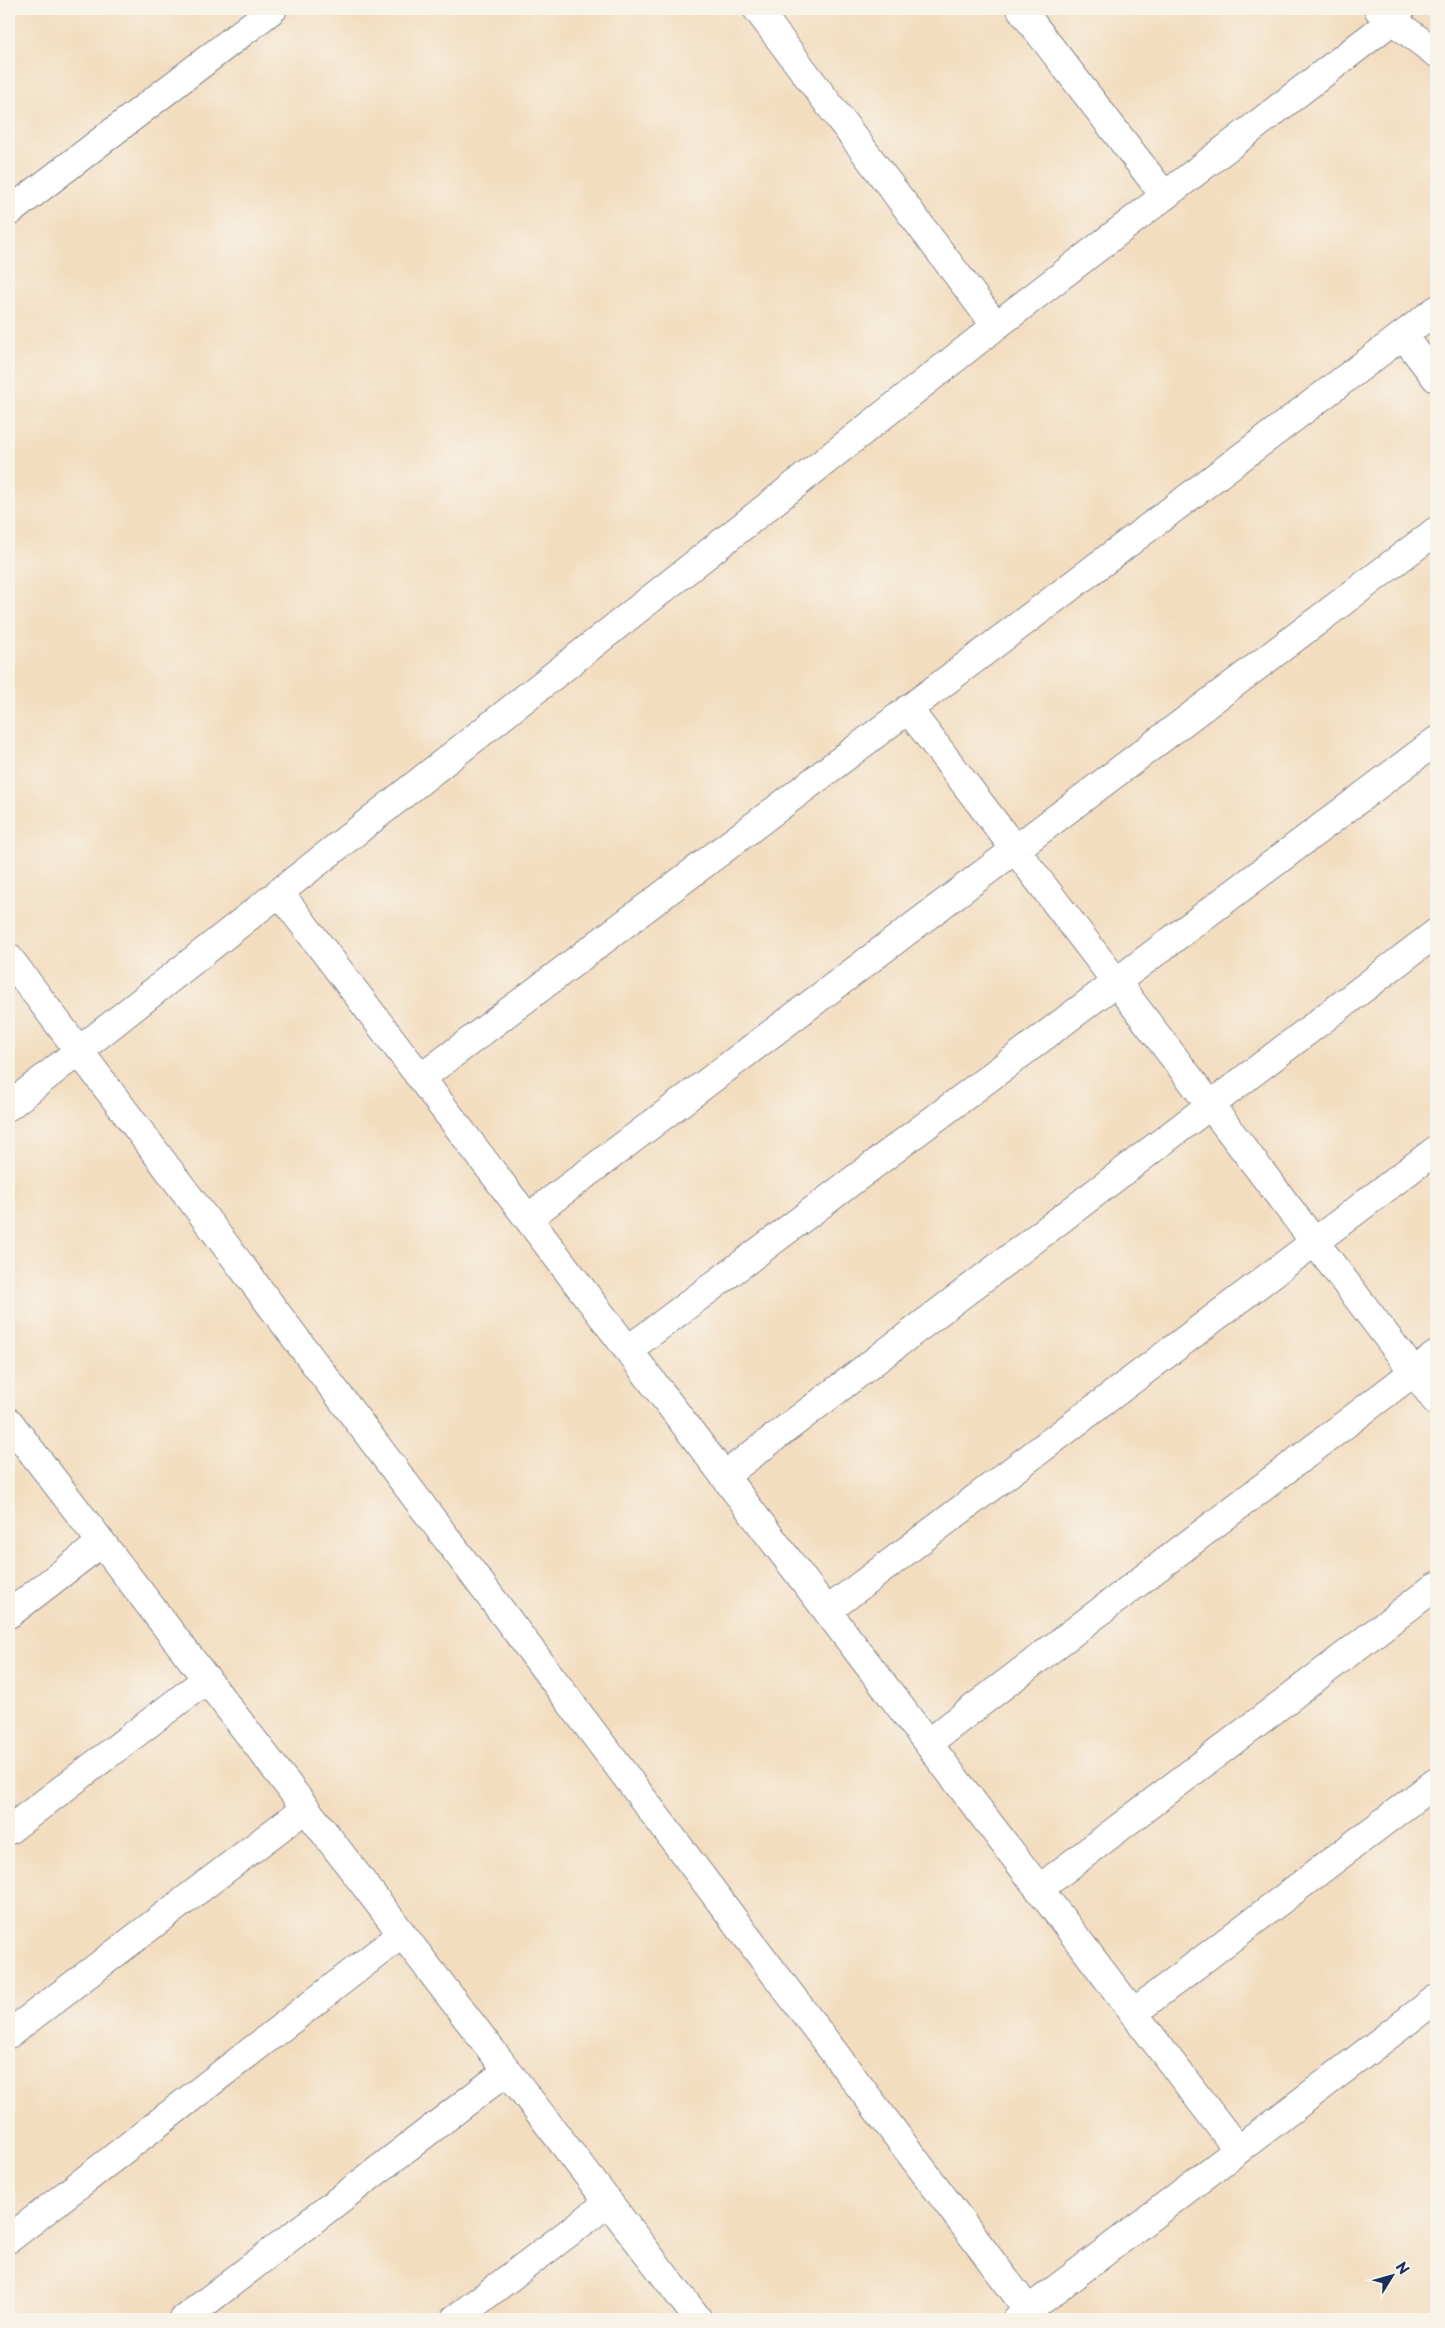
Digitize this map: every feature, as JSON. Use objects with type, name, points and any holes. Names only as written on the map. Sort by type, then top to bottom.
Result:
[{"type":"street","points":[[9,212],[274,9]]},
{"type":"street","points":[[758,9],[996,326]]},
{"type":"street","points":[[1021,9],[1165,196]]},
{"type":"street","points":[[9,1106],[996,326],[1165,196],[1391,12],[1436,53]]},
{"type":"street","points":[[421,1078],[1436,310]]},
{"type":"street","points":[[1403,335],[1436,378]]},
{"type":"street","points":[[528,1218],[1436,532]]},
{"type":"street","points":[[908,709],[1436,1401]]},
{"type":"street","points":[[628,1350],[1436,741]]},
{"type":"street","points":[[279,892],[1238,2150]]},
{"type":"street","points":[[724,1476],[1436,933]]},
{"type":"street","points":[[9,958],[1027,2316],[1238,2150],[1436,1999]]},
{"type":"street","points":[[827,1611],[1436,1150]]},
{"type":"street","points":[[928,1743],[1436,1355]]},
{"type":"street","points":[[9,1422],[698,2319]]},
{"type":"street","points":[[9,1614],[101,1542]]},
{"type":"street","points":[[1039,1889],[1436,1586]]},
{"type":"street","points":[[9,1830],[207,1679]]},
{"type":"street","points":[[1133,2012],[1436,1782]]},
{"type":"street","points":[[9,2034],[306,1808]]},
{"type":"street","points":[[9,2239],[402,1934]]},
{"type":"street","points":[[184,2319],[507,2071]]},
{"type":"street","points":[[455,2319],[608,2203]]}]
